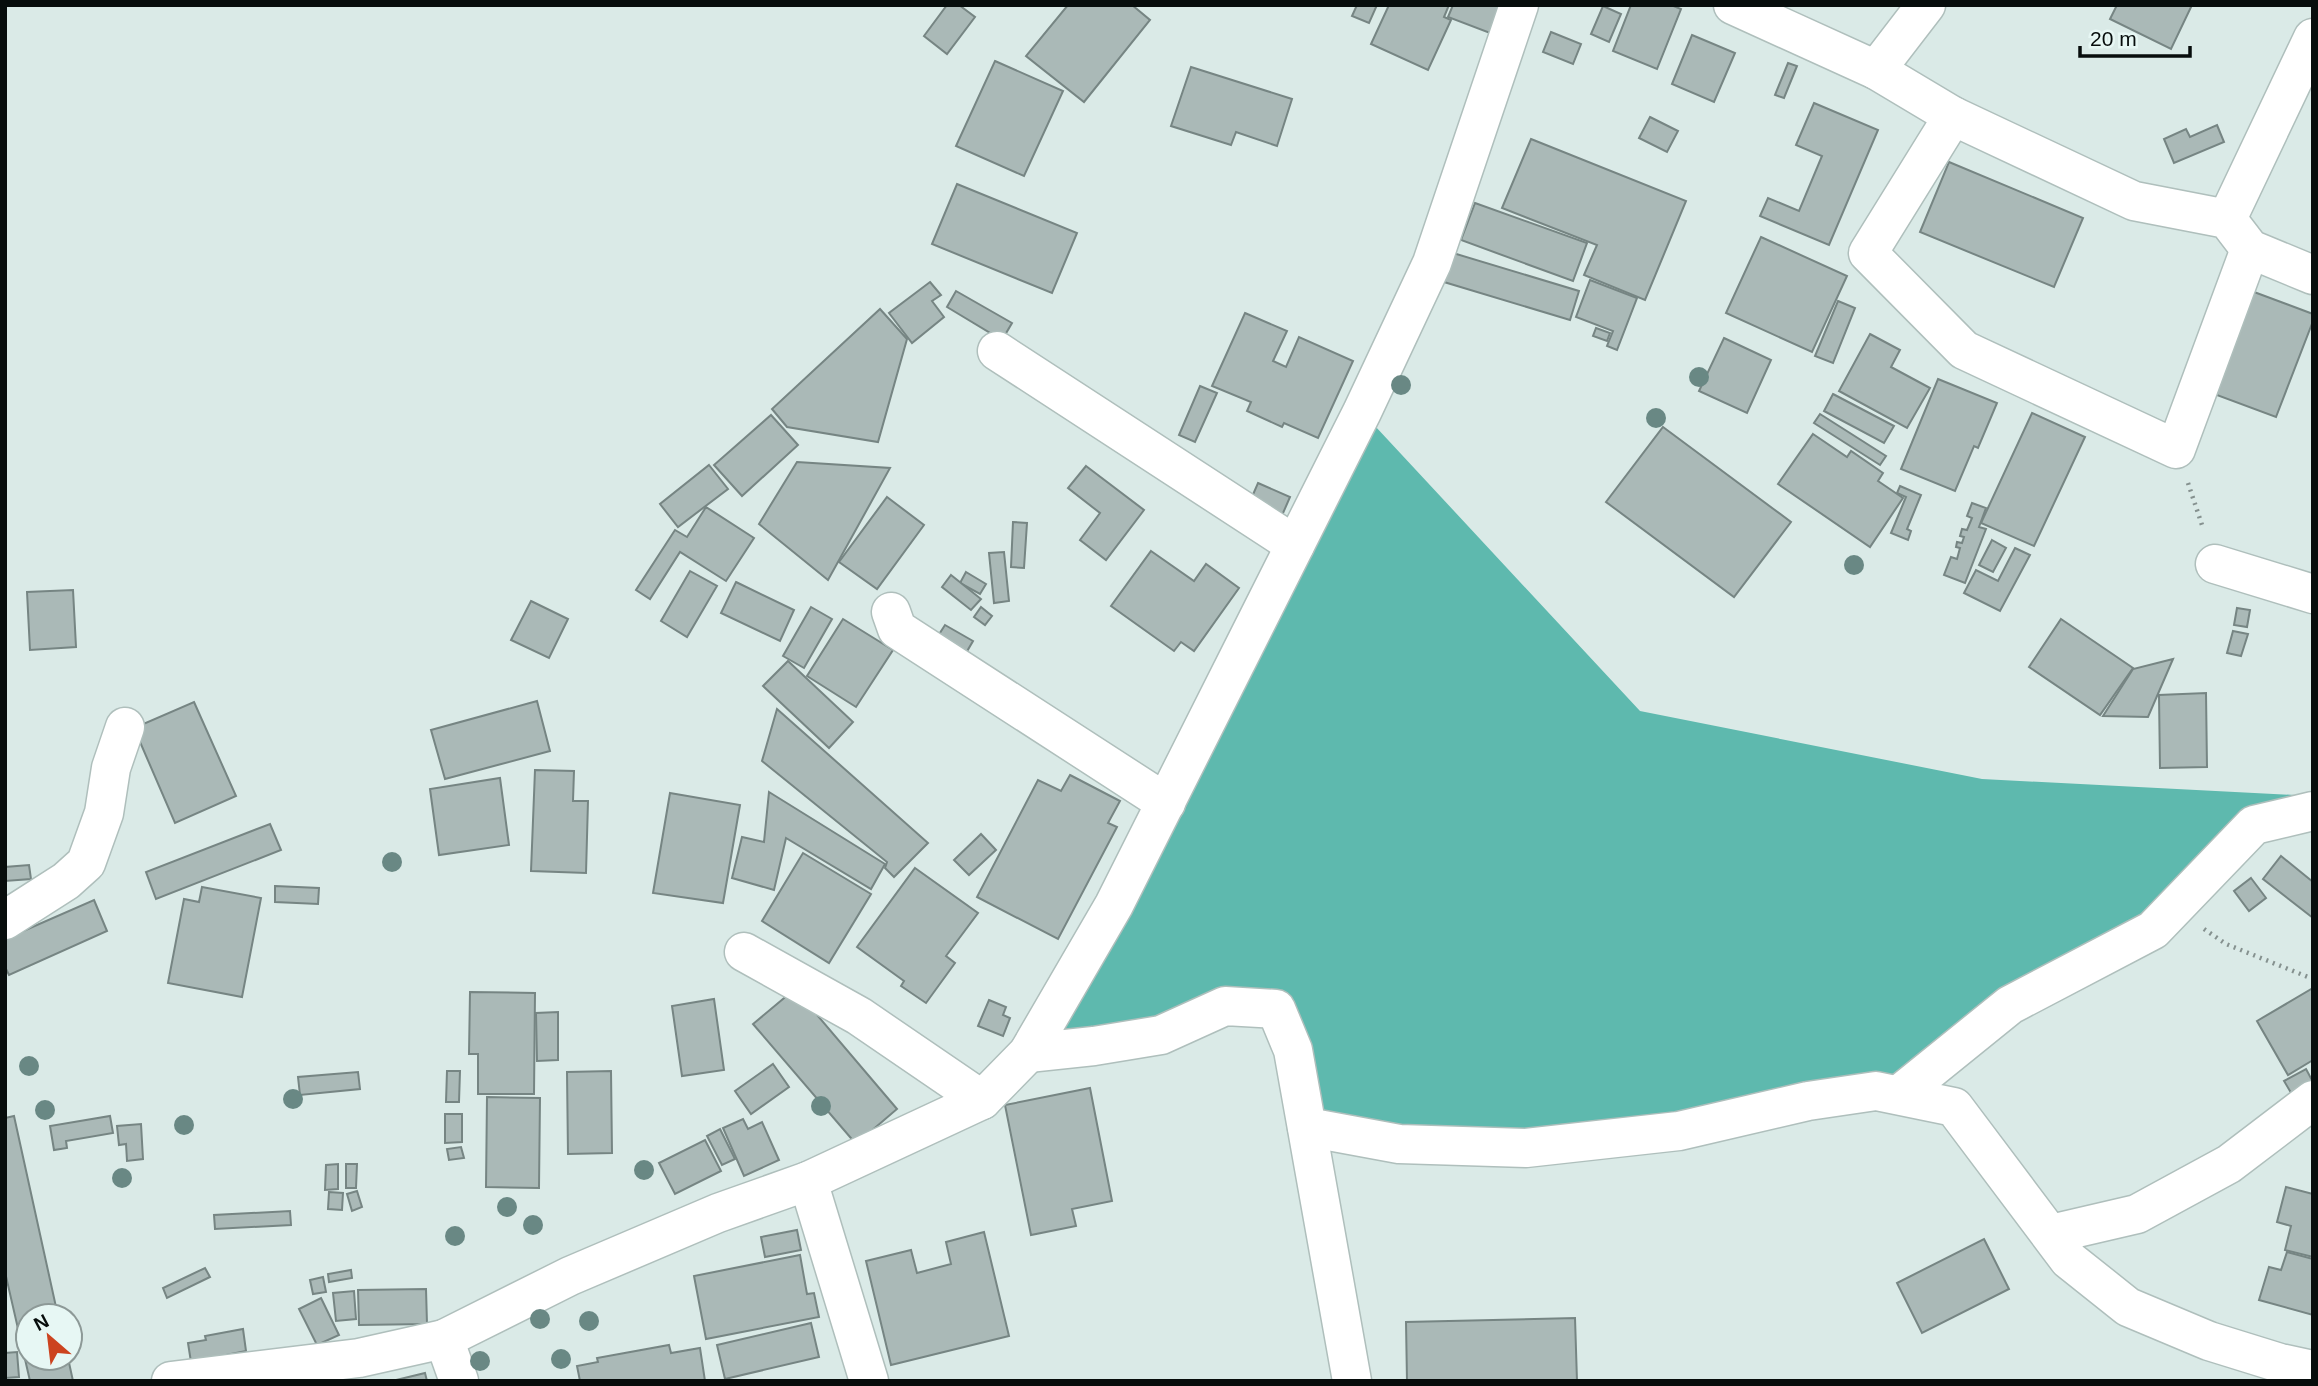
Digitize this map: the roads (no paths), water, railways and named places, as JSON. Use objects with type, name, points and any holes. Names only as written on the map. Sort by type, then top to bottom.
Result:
[{"type":"street","points":[[171,1381],[359,1358],[444,1339],[570,1276],[718,1213],[807,1181],[982,1100],[1028,1053],[1114,905],[1362,412],[1432,263],[1519,5]]},
{"type":"street","points":[[1732,5],[1877,70],[1953,116],[2134,201],[2227,219],[2250,249],[2313,275]]},
{"type":"street","points":[[1877,70],[1926,5]]},
{"type":"street","points":[[2227,219],[2313,38]]},
{"type":"street","points":[[1953,116],[1868,253],[1964,351],[2176,449],[2250,249]]},
{"type":"street","points":[[997,351],[1295,545]]},
{"type":"street","points":[[2216,565],[2313,594]]},
{"type":"street","points":[[891,612],[897,629],[1166,803]]},
{"type":"street","points":[[5,920],[66,881],[86,863],[104,813],[111,768],[125,727]]},
{"type":"street","points":[[1900,1094],[2010,1005],[2153,930],[2254,825],[2313,811]]},
{"type":"street","points":[[744,952],[859,1016],[982,1100]]},
{"type":"street","points":[[1028,1053],[1161,1035],[1225,1006],[1276,1009],[1293,1050],[1352,1381]]},
{"type":"street","points":[[1307,1127],[1399,1144],[1526,1148],[1679,1131],[1808,1101],[1876,1091],[1954,1107],[2069,1260],[2128,1307],[2209,1341],[2280,1363],[2313,1370]]},
{"type":"street","points":[[2051,1234],[2137,1214],[2229,1164],[2313,1100]]},
{"type":"street","points":[[807,1181],[869,1381]]},
{"type":"street","points":[[444,1339],[458,1381]]}]
